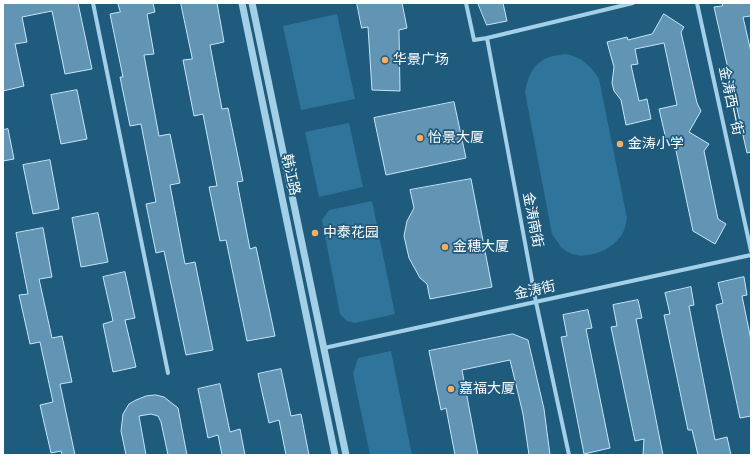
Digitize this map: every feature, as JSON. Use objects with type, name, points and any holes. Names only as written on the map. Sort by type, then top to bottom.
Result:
[{"type":"street","points":[[93,3],[168,373]]},
{"type":"street","name":"韩江路","points":[[242,3],[335,455]]},
{"type":"street","name":"韩江路","points":[[252,3],[346,455]]},
{"type":"street","points":[[466,3],[474,40],[633,3]]},
{"type":"street","name":"金涛西一街","points":[[697,3],[751,251]]},
{"type":"street","name":"金涛南街","points":[[487,38],[536,302],[569,455]]},
{"type":"street","name":"金涛街","points":[[324,348],[751,255]]},
{"type":"street","points":[[314,352],[324,348]]},
{"type":"shaded area","points":[[337,14],[355,99],[301,110],[283,26]]},
{"type":"shaded area","points":[[565,54],[576,57],[585,62],[599,79],[627,218],[623,232],[616,242],[593,254],[576,255],[568,252],[561,247],[552,234],[525,92],[530,76],[537,65],[548,58]]},
{"type":"shaded area","points":[[349,123],[363,187],[319,197],[305,132]]},
{"type":"shaded area","points":[[372,201],[395,314],[355,323],[347,321],[340,314],[322,220],[329,210]]},
{"type":"shaded area","points":[[391,351],[412,455],[370,455],[353,374],[358,358]]},
{"type":"building","points":[[3,3],[78,3],[92,69],[65,74],[52,11],[22,17],[27,42],[15,44],[24,86],[3,91]]},
{"type":"building","points":[[118,3],[153,3],[155,12],[147,14],[154,54],[144,55],[159,136],[170,134],[180,183],[170,185],[185,264],[195,262],[213,350],[186,355],[164,251],[156,253],[146,204],[156,202],[141,124],[130,126],[120,77],[123,77],[110,14],[120,12]]},
{"type":"building","points":[[181,3],[217,3],[224,42],[210,45],[222,109],[228,108],[243,181],[237,182],[250,249],[256,247],[275,336],[247,341],[226,240],[220,241],[209,187],[217,186],[203,114],[194,116],[183,60],[192,59]]},
{"type":"building","name":"华景广场","points":[[357,3],[402,3],[407,28],[399,30],[400,91],[372,90],[368,27],[362,28]]},
{"type":"building","points":[[478,3],[503,3],[507,21],[487,25]]},
{"type":"building","points":[[723,3],[751,3],[751,16],[743,17],[751,52],[751,152],[747,153],[714,7],[722,6]]},
{"type":"building","points":[[664,14],[684,27],[681,32],[697,103],[701,111],[689,132],[709,144],[704,151],[718,219],[726,224],[715,244],[693,231],[675,146],[666,139],[659,109],[677,105],[664,43],[635,49],[638,64],[631,65],[639,101],[647,99],[651,119],[626,125],[621,100],[614,91],[612,83],[614,67],[607,42],[627,37],[628,40],[652,34]]},
{"type":"building","points":[[77,90],[87,139],[61,144],[51,95]]},
{"type":"building","name":"怡景大厦","points":[[454,102],[466,158],[386,175],[374,118]]},
{"type":"building","points":[[8,129],[14,159],[3,161],[3,130]]},
{"type":"building","points":[[50,160],[59,209],[33,214],[23,165]]},
{"type":"building","name":"金穗大厦","points":[[471,179],[492,287],[430,299],[427,284],[420,278],[409,258],[404,236],[407,221],[414,208],[410,190]]},
{"type":"building","points":[[98,213],[108,262],[81,267],[72,218]]},
{"type":"building","points":[[43,228],[52,277],[39,279],[52,338],[62,336],[72,382],[60,384],[75,455],[62,455],[61,451],[51,453],[40,405],[53,402],[40,342],[30,344],[19,295],[28,294],[16,233]]},
{"type":"building","points":[[125,272],[135,318],[125,320],[136,367],[113,372],[103,324],[113,321],[103,277]]},
{"type":"building","points":[[744,277],[747,295],[742,296],[751,340],[751,416],[740,418],[716,305],[723,303],[718,283]]},
{"type":"building","points":[[691,287],[694,305],[689,306],[715,440],[727,437],[731,455],[698,455],[692,430],[688,430],[664,315],[670,314],[665,293]]},
{"type":"building","points":[[638,300],[642,318],[636,319],[663,455],[643,455],[644,439],[635,441],[611,327],[617,326],[613,305]]},
{"type":"building","points":[[588,310],[592,328],[586,329],[610,448],[584,454],[561,337],[567,336],[563,315]]},
{"type":"building","name":"嘉福大厦","points":[[513,334],[528,340],[544,409],[550,455],[529,455],[523,414],[510,360],[462,370],[478,455],[455,455],[446,408],[441,410],[429,351]]},
{"type":"building","points":[[281,369],[291,416],[301,414],[309,455],[286,455],[279,420],[269,423],[258,374]]},
{"type":"building","points":[[220,384],[230,432],[240,429],[245,455],[222,455],[218,435],[208,438],[198,389]]},
{"type":"building","points":[[156,395],[164,397],[178,408],[187,455],[168,455],[161,422],[158,416],[151,414],[139,416],[146,455],[126,455],[121,431],[123,414],[129,404],[146,396]]},
{"type":"place","name":"华景广场","points":[[385,60]]},
{"type":"place","name":"怡景大厦","points":[[420,138]]},
{"type":"place","name":"金涛小学","points":[[620,144]]},
{"type":"place","name":"中泰花园","points":[[315,233]]},
{"type":"place","name":"金穗大厦","points":[[445,247]]},
{"type":"place","name":"嘉福大厦","points":[[451,389]]}]
